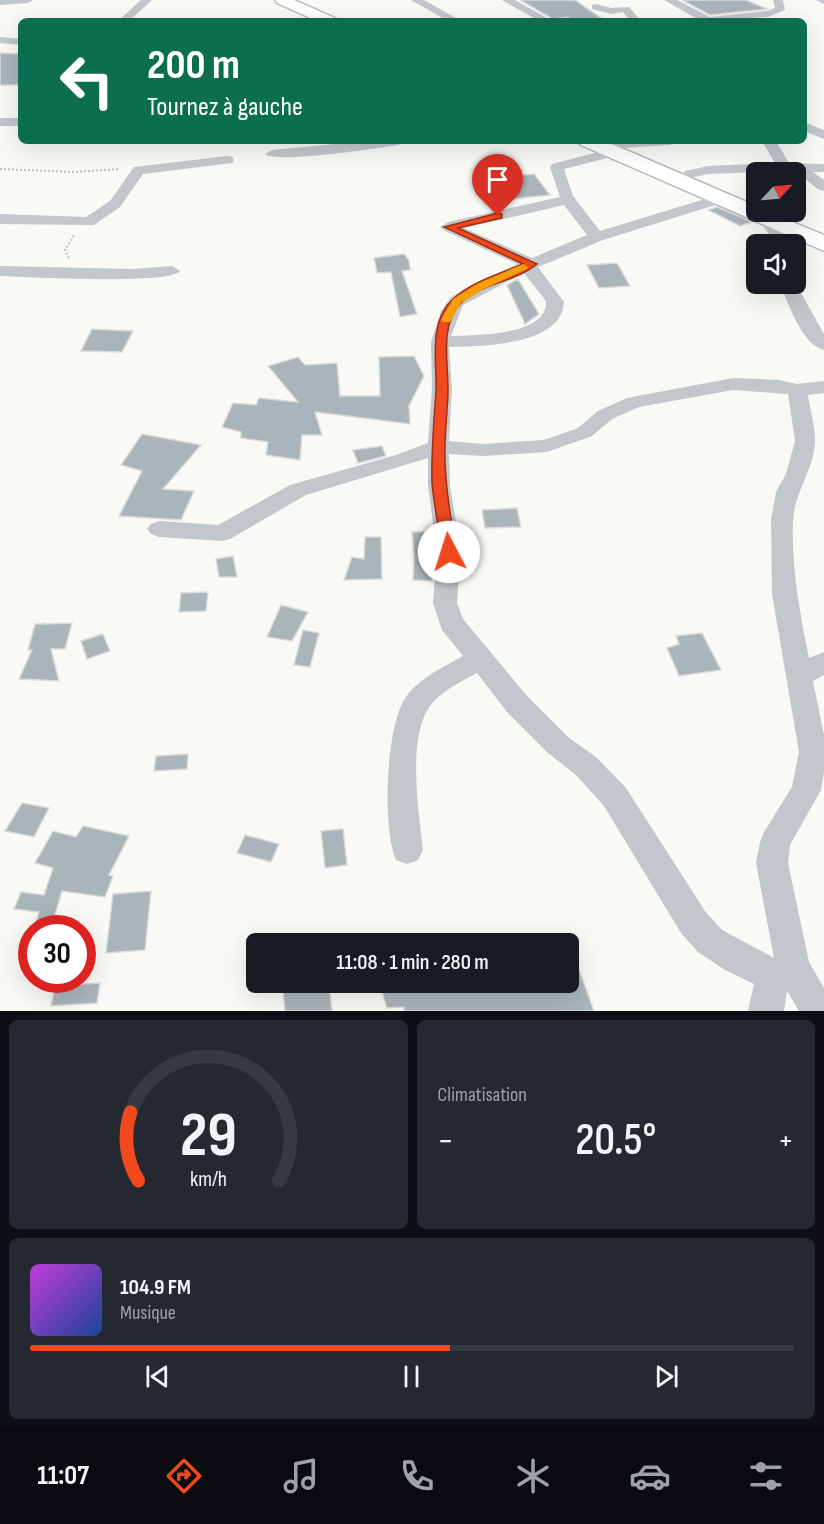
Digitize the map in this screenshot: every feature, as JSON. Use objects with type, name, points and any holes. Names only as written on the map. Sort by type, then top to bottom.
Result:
[{"type":"main road","points":[[282,0],[323,18]]},
{"type":"main road","points":[[302,0],[341,18]]},
{"type":"main road","points":[[617,146],[690,174],[746,202]]},
{"type":"main road","points":[[617,146],[723,198],[746,205]]},
{"type":"main road","points":[[785,222],[824,244]]},
{"type":"main road","points":[[793,222],[824,234]]},
{"type":"street","points":[[0,2],[28,0]]},
{"type":"street","points":[[126,18],[147,0]]},
{"type":"street","points":[[416,0],[450,18]]},
{"type":"street","points":[[507,0],[541,18]]},
{"type":"street","points":[[669,0],[702,18]]},
{"type":"street","points":[[733,18],[768,14],[780,10],[778,0]]},
{"type":"street","points":[[596,7],[611,11],[624,5],[634,18]]},
{"type":"street","points":[[0,40],[18,42]]},
{"type":"street","points":[[0,122],[18,122]]},
{"type":"street","points":[[807,128],[824,136]]},
{"type":"street","points":[[807,138],[824,136]]},
{"type":"street","points":[[272,154],[311,152],[374,144]]},
{"type":"street","points":[[597,237],[568,200],[560,183],[557,167],[617,146],[638,144]]},
{"type":"street","points":[[770,144],[776,156],[784,162]]},
{"type":"street","points":[[0,219],[86,223],[115,204],[139,170],[227,160]]},
{"type":"street","points":[[806,168],[824,168]]},
{"type":"street","points":[[690,174],[708,170],[746,169]]},
{"type":"street","points":[[806,176],[824,187]]},
{"type":"street","points":[[723,198],[597,237],[529,265],[480,286],[457,301],[450,311],[440,342],[442,388],[438,447],[439,486],[449,552],[445,603],[451,623],[517,704],[558,745],[586,766],[615,797],[693,922],[710,941],[737,958],[783,971],[818,1011]]},
{"type":"street","points":[[440,342],[519,335],[541,327],[550,319],[555,306],[554,299],[529,265],[448,227],[568,200]]},
{"type":"street","points":[[0,271],[132,274],[172,272]]},
{"type":"street","points":[[132,274],[158,285]]},
{"type":"street","points":[[793,294],[813,333],[824,344]]},
{"type":"street","points":[[159,529],[222,533],[298,490],[404,460],[438,447],[483,450],[547,446],[585,432],[605,415],[634,402],[733,384],[779,386],[797,390],[824,387]]},
{"type":"street","points":[[766,1011],[783,971],[772,863],[775,842],[806,790],[813,752],[816,715],[812,669],[784,594],[782,520],[787,492],[797,474],[805,441],[797,390]]},
{"type":"street","points":[[407,850],[403,766],[406,726],[423,695],[479,659]]},
{"type":"path","points":[[0,169],[74,172],[145,168]]},
{"type":"path","points":[[72,271],[65,250],[69,240],[86,223]]},
{"type":"building","points":[[520,0],[575,0],[601,18],[568,17],[551,18]]},
{"type":"building","points":[[682,0],[746,0],[767,9],[710,15]]},
{"type":"building","points":[[0,53],[18,54],[18,85],[0,85]]},
{"type":"building","points":[[534,174],[550,195],[502,200],[496,177]]},
{"type":"building","points":[[717,207],[746,219],[746,222],[753,222],[740,226],[708,210]]},
{"type":"building","points":[[404,254],[409,260],[410,270],[402,271],[417,314],[400,317],[391,272],[377,273],[374,258]]},
{"type":"building","points":[[617,263],[630,286],[599,288],[587,265]]},
{"type":"building","points":[[518,279],[539,314],[525,324],[507,285]]},
{"type":"building","points":[[92,329],[133,331],[122,352],[81,351]]},
{"type":"building","points":[[414,356],[424,376],[409,406],[410,424],[315,412],[322,435],[302,435],[300,460],[266,455],[268,442],[241,438],[241,432],[222,427],[233,403],[256,405],[259,398],[298,402],[268,366],[298,357],[305,365],[337,363],[340,396],[380,396],[379,357]]},
{"type":"building","points":[[142,434],[201,445],[163,489],[194,491],[181,520],[119,516],[142,471],[121,465]]},
{"type":"building","points":[[382,446],[386,456],[358,463],[353,450]]},
{"type":"building","points":[[517,508],[521,527],[485,528],[482,510]]},
{"type":"building","points":[[432,531],[435,552],[432,581],[413,580],[412,532]]},
{"type":"building","points":[[365,537],[381,537],[382,579],[344,580],[352,557],[364,559]]},
{"type":"building","points":[[233,556],[237,577],[219,577],[216,559]]},
{"type":"building","points":[[208,592],[206,611],[179,612],[181,593]]},
{"type":"building","points":[[281,605],[308,612],[292,641],[267,637]]},
{"type":"building","points":[[44,622],[44,624],[72,623],[65,649],[51,649],[59,681],[19,679],[32,650],[28,650],[35,624]]},
{"type":"building","points":[[303,630],[319,633],[310,667],[294,665]]},
{"type":"building","points":[[702,633],[721,670],[679,676],[667,648],[679,644],[676,636]]},
{"type":"building","points":[[103,634],[110,651],[87,659],[81,641]]},
{"type":"building","points":[[188,754],[187,769],[154,771],[156,756]]},
{"type":"building","points":[[22,803],[49,808],[34,837],[5,831]]},
{"type":"building","points":[[83,826],[129,836],[109,875],[113,876],[105,897],[62,891],[55,915],[38,915],[39,912],[14,909],[21,892],[44,895],[53,868],[35,863],[53,831],[76,837]]},
{"type":"building","points":[[343,829],[347,865],[325,868],[321,831]]},
{"type":"building","points":[[245,835],[279,844],[271,862],[237,853]]},
{"type":"building","points":[[151,891],[145,950],[106,953],[113,894]]},
{"type":"building","points":[[579,969],[594,1011],[404,1011],[404,1007],[387,1008],[382,993],[579,993]]},
{"type":"building","points":[[96,983],[100,983],[97,1003],[51,1006],[54,993],[96,993]]},
{"type":"building","points":[[283,993],[330,993],[332,1011],[285,1011]]},
{"type":"slow traffic","points":[[447,320],[457,301],[480,286],[523,267]]},
{"type":"route","points":[[449,552],[439,486],[438,447],[442,388],[440,342],[450,311],[457,301],[480,286],[532,264],[505,250],[448,227],[498,216]]}]
